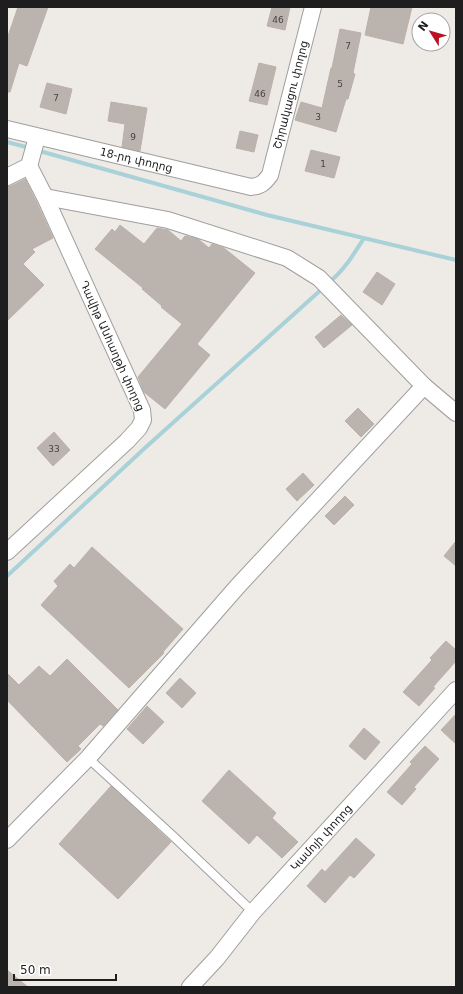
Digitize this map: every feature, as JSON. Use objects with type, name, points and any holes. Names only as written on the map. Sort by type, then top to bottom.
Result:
[{"type":"street","name":"Շիրակացու փողոց","points":[[265,182],[270,175],[313,7]]},
{"type":"street","name":"18-րդ փողոց","points":[[7,129],[250,188],[265,182]]},
{"type":"street","points":[[7,177],[29,166],[37,137]]},
{"type":"street","name":"Դավիթ Անհաղթի փողոց","points":[[7,552],[127,441],[139,428],[143,420],[142,410],[45,196],[29,166]]},
{"type":"street","points":[[45,196],[168,220],[287,258],[319,278],[424,386],[456,413]]},
{"type":"street","points":[[7,840],[88,758],[237,587],[424,386]]},
{"type":"street","name":"Կամոյի փողոց","points":[[190,987],[217,958],[253,912],[456,690]]},
{"type":"lane","points":[[88,758],[253,912]]},
{"type":"building","points":[[18,7],[48,7],[27,66],[19,63],[10,92],[7,92],[7,39]]},
{"type":"building","points":[[272,7],[290,7],[285,30],[267,26]]},
{"type":"building","points":[[371,7],[412,7],[403,44],[365,35]]},
{"type":"building","points":[[340,29],[361,33],[353,73],[355,74],[336,132],[295,120],[301,102],[322,108]]},
{"type":"building","points":[[259,63],[276,67],[267,105],[249,101]]},
{"type":"building","points":[[47,83],[72,89],[66,114],[40,107]]},
{"type":"building","points":[[111,102],[147,108],[140,151],[122,147],[125,124],[108,121]]},
{"type":"building","points":[[240,131],[258,135],[254,152],[236,148]]},
{"type":"building","points":[[311,150],[340,157],[334,178],[305,171]]},
{"type":"building","points":[[25,179],[53,238],[32,249],[35,252],[23,264],[44,285],[7,321],[7,186],[11,186]]},
{"type":"building","points":[[120,225],[144,244],[157,228],[168,230],[181,241],[185,236],[198,239],[209,248],[212,244],[224,248],[255,273],[197,344],[210,355],[165,409],[144,392],[138,377],[182,324],[161,307],[162,306],[142,289],[143,288],[95,249],[112,229],[115,232]]},
{"type":"building","points":[[377,272],[395,284],[382,305],[363,292]]},
{"type":"building","points":[[341,315],[352,325],[324,348],[315,337]]},
{"type":"building","points":[[358,408],[374,424],[361,437],[345,421]]},
{"type":"building","points":[[54,432],[70,450],[53,466],[37,448]]},
{"type":"building","points":[[303,473],[314,485],[297,501],[286,489]]},
{"type":"building","points":[[345,496],[354,505],[334,525],[325,516]]},
{"type":"building","points":[[456,541],[456,566],[444,556]]},
{"type":"building","points":[[92,547],[183,629],[163,652],[164,653],[129,688],[41,605],[58,586],[54,581],[70,564],[74,568]]},
{"type":"building","points":[[446,641],[456,650],[456,661],[433,687],[435,688],[419,706],[403,692],[432,660],[430,658]]},
{"type":"building","points":[[67,659],[118,710],[103,726],[100,724],[78,746],[81,749],[67,762],[7,700],[7,673],[19,685],[39,666],[50,676]]},
{"type":"building","points":[[180,678],[196,693],[182,708],[166,693]]},
{"type":"building","points":[[147,706],[164,722],[143,744],[127,729]]},
{"type":"building","points":[[456,714],[456,744],[441,730]]},
{"type":"building","points":[[364,728],[380,742],[365,760],[349,746]]},
{"type":"building","points":[[425,746],[439,759],[414,787],[416,789],[402,805],[387,792],[412,764],[410,762]]},
{"type":"building","points":[[229,770],[276,813],[272,818],[298,842],[282,858],[257,835],[249,844],[202,801]]},
{"type":"building","points":[[111,786],[171,842],[118,899],[59,844]]},
{"type":"building","points":[[356,838],[375,855],[354,878],[350,875],[325,903],[307,886],[322,869],[325,872]]},
{"type":"building","points":[[7,970],[28,987],[7,987]]},
{"type":"waterway","points":[[7,142],[30,148]]},
{"type":"waterway","points":[[36,150],[267,215],[456,260]]},
{"type":"waterway","points":[[328,283],[343,268],[364,238]]},
{"type":"waterway","points":[[7,576],[146,447],[323,288]]}]
